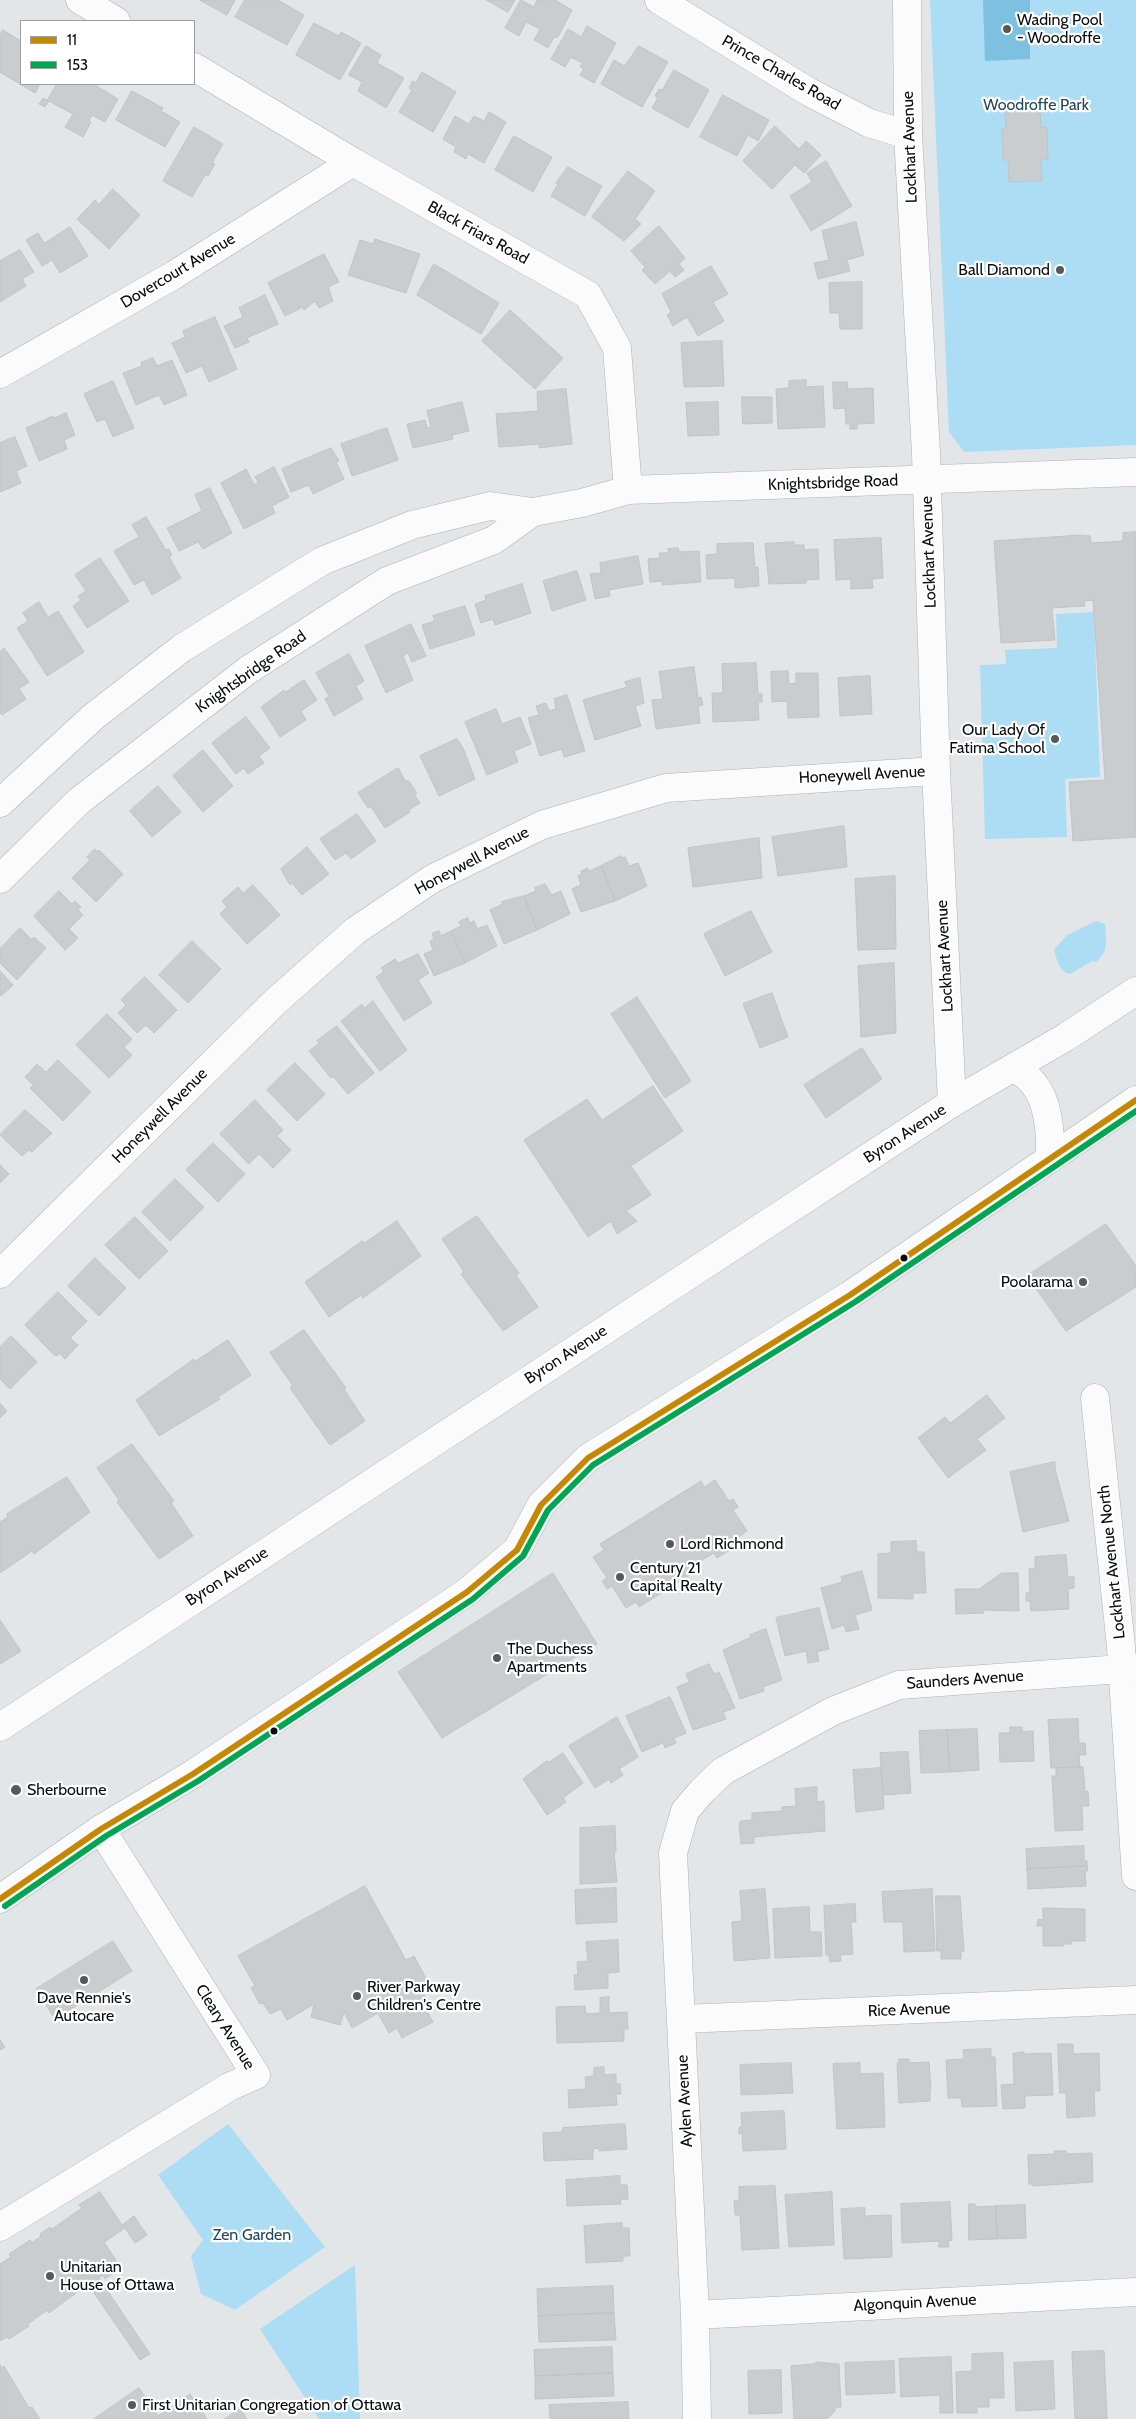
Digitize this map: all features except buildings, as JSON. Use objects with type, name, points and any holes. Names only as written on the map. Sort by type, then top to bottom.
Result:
[{"type":"street","points":[[80,0],[114,20]]},
{"type":"street","name":"Prince Charles Road","points":[[659,0],[809,92],[869,123],[908,134]]},
{"type":"street","name":"Lockhart Avenue","points":[[907,0],[908,134],[927,480],[936,771],[952,1103]]},
{"type":"street","name":"Black Friars Road","points":[[195,69],[353,162],[588,295],[618,348],[628,490]]},
{"type":"street","name":"Dovercourt Avenue","points":[[0,374],[174,275],[353,162]]},
{"type":"street","name":"Knightsbridge Road","points":[[0,803],[93,717],[182,648],[322,561],[412,525],[490,506],[533,512],[582,503],[628,490],[1136,472]]},
{"type":"street","name":"Knightsbridge Road","points":[[0,879],[79,801],[248,670],[387,581],[494,540],[533,512]]},
{"type":"street","name":"Honeywell Avenue","points":[[0,1274],[275,1002],[355,931],[432,878],[542,825],[666,788],[936,771]]},
{"type":"street","name":"Byron Avenue","points":[[0,1727],[952,1103],[1066,1037],[1136,991]]},
{"type":"street","points":[[1013,1068],[1023,1072],[1039,1092],[1048,1114],[1050,1159]]},
{"type":"street","points":[[0,1899],[101,1829],[193,1774],[467,1592],[517,1550],[541,1505],[588,1458],[744,1359],[850,1295],[1136,1100]]},
{"type":"street","name":"Lockhart Avenue North","points":[[1095,1398],[1130,1669],[1136,1876]]},
{"type":"street","name":"Saunders Avenue","points":[[702,1790],[723,1771],[833,1711],[899,1685],[1130,1669]]},
{"type":"street","name":"Aylen Avenue","points":[[697,2419],[695,2315],[673,1853],[686,1811],[702,1790]]},
{"type":"street","name":"Cleary Avenue","points":[[0,2227],[229,2087],[256,2075],[101,1829]]},
{"type":"street","name":"Rice Avenue","points":[[682,2019],[1136,2000]]},
{"type":"street","name":"Algonquin Avenue","points":[[695,2315],[1136,2292]]},
{"type":"green space","name":"Woodroffe Park","points":[[930,0],[1136,0],[1136,445],[964,452],[949,432]]},
{"type":"green space","points":[[1094,612],[1100,777],[1065,779],[1067,837],[985,839],[980,665],[1006,664],[1005,650],[1057,648],[1056,614]]},
{"type":"green space","points":[[1096,921],[1105,924],[1106,945],[1103,954],[1096,962],[1092,961],[1070,974],[1066,973],[1059,965],[1054,950],[1066,936]]},
{"type":"green space","name":"Zen Garden","points":[[228,2124],[325,2247],[235,2310],[201,2294],[191,2256],[203,2240],[158,2175]]},
{"type":"green space","points":[[355,2265],[360,2419],[319,2419],[260,2329]]},
{"type":"shaded area","name":"Wading Pool - Woodroffe","points":[[983,0],[1030,0],[1030,59],[985,61]]},
{"type":"transit line","name":"11","points":[[0,1899],[101,1829],[193,1774],[467,1592],[517,1550],[541,1505],[588,1458],[850,1295],[1136,1100]]},
{"type":"transit line","name":"153","points":[[5,1906],[106,1836],[198,1781],[473,1599],[523,1556],[548,1510],[593,1465],[855,1302],[1136,1111]]},
{"type":"place","name":"Wading Pool - Woodroffe","points":[[1007,29]]},
{"type":"place","name":"Ball Diamond","points":[[1060,270]]},
{"type":"place","name":"Our Lady Of Fatima School","points":[[1055,739]]},
{"type":"place","name":"Poolarama","points":[[1083,1282]]},
{"type":"place","name":"Lord Richmond","points":[[670,1544]]},
{"type":"place","name":"Century 21 Capital Realty","points":[[620,1577]]},
{"type":"place","name":"The Duchess Apartments","points":[[497,1658]]},
{"type":"place","name":"Sherbourne","points":[[16,1790]]},
{"type":"place","name":"Dave Rennie's Autocare","points":[[84,1980]]},
{"type":"place","name":"River Parkway Children's Centre","points":[[357,1996]]},
{"type":"place","name":"Unitarian House of Ottawa","points":[[50,2276]]},
{"type":"place","name":"First Unitarian Congregation of Ottawa","points":[[132,2405]]}]
